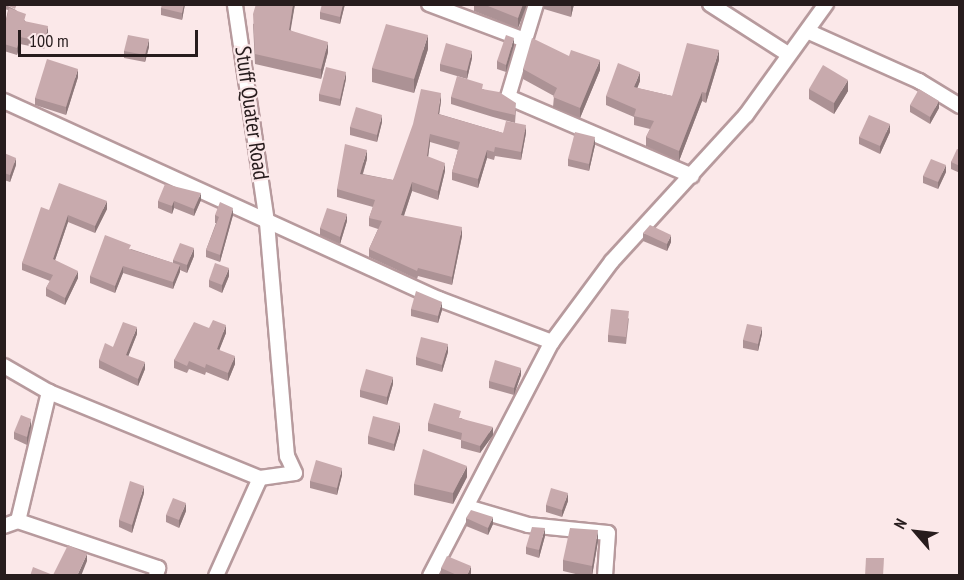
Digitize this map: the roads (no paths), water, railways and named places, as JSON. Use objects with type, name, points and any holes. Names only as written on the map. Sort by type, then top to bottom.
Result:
[{"type":"street","name":"Stuff Quater Road","points":[[235,4],[267,222],[287,456],[294,473],[260,478]]},
{"type":"street","points":[[429,4],[525,40]]},
{"type":"street","points":[[536,4],[508,97],[692,176]]},
{"type":"street","points":[[710,4],[788,54]]},
{"type":"street","points":[[430,576],[552,342],[612,261],[746,115],[826,4]]},
{"type":"street","points":[[807,31],[919,81],[960,106]]},
{"type":"street","points":[[4,101],[439,299],[552,342]]},
{"type":"street","points":[[4,366],[49,392],[260,478],[216,576]]},
{"type":"street","points":[[18,520],[49,392]]},
{"type":"street","points":[[467,507],[528,525],[608,533],[606,576]]},
{"type":"street","points":[[4,526],[18,520],[158,568],[156,576]]}]
